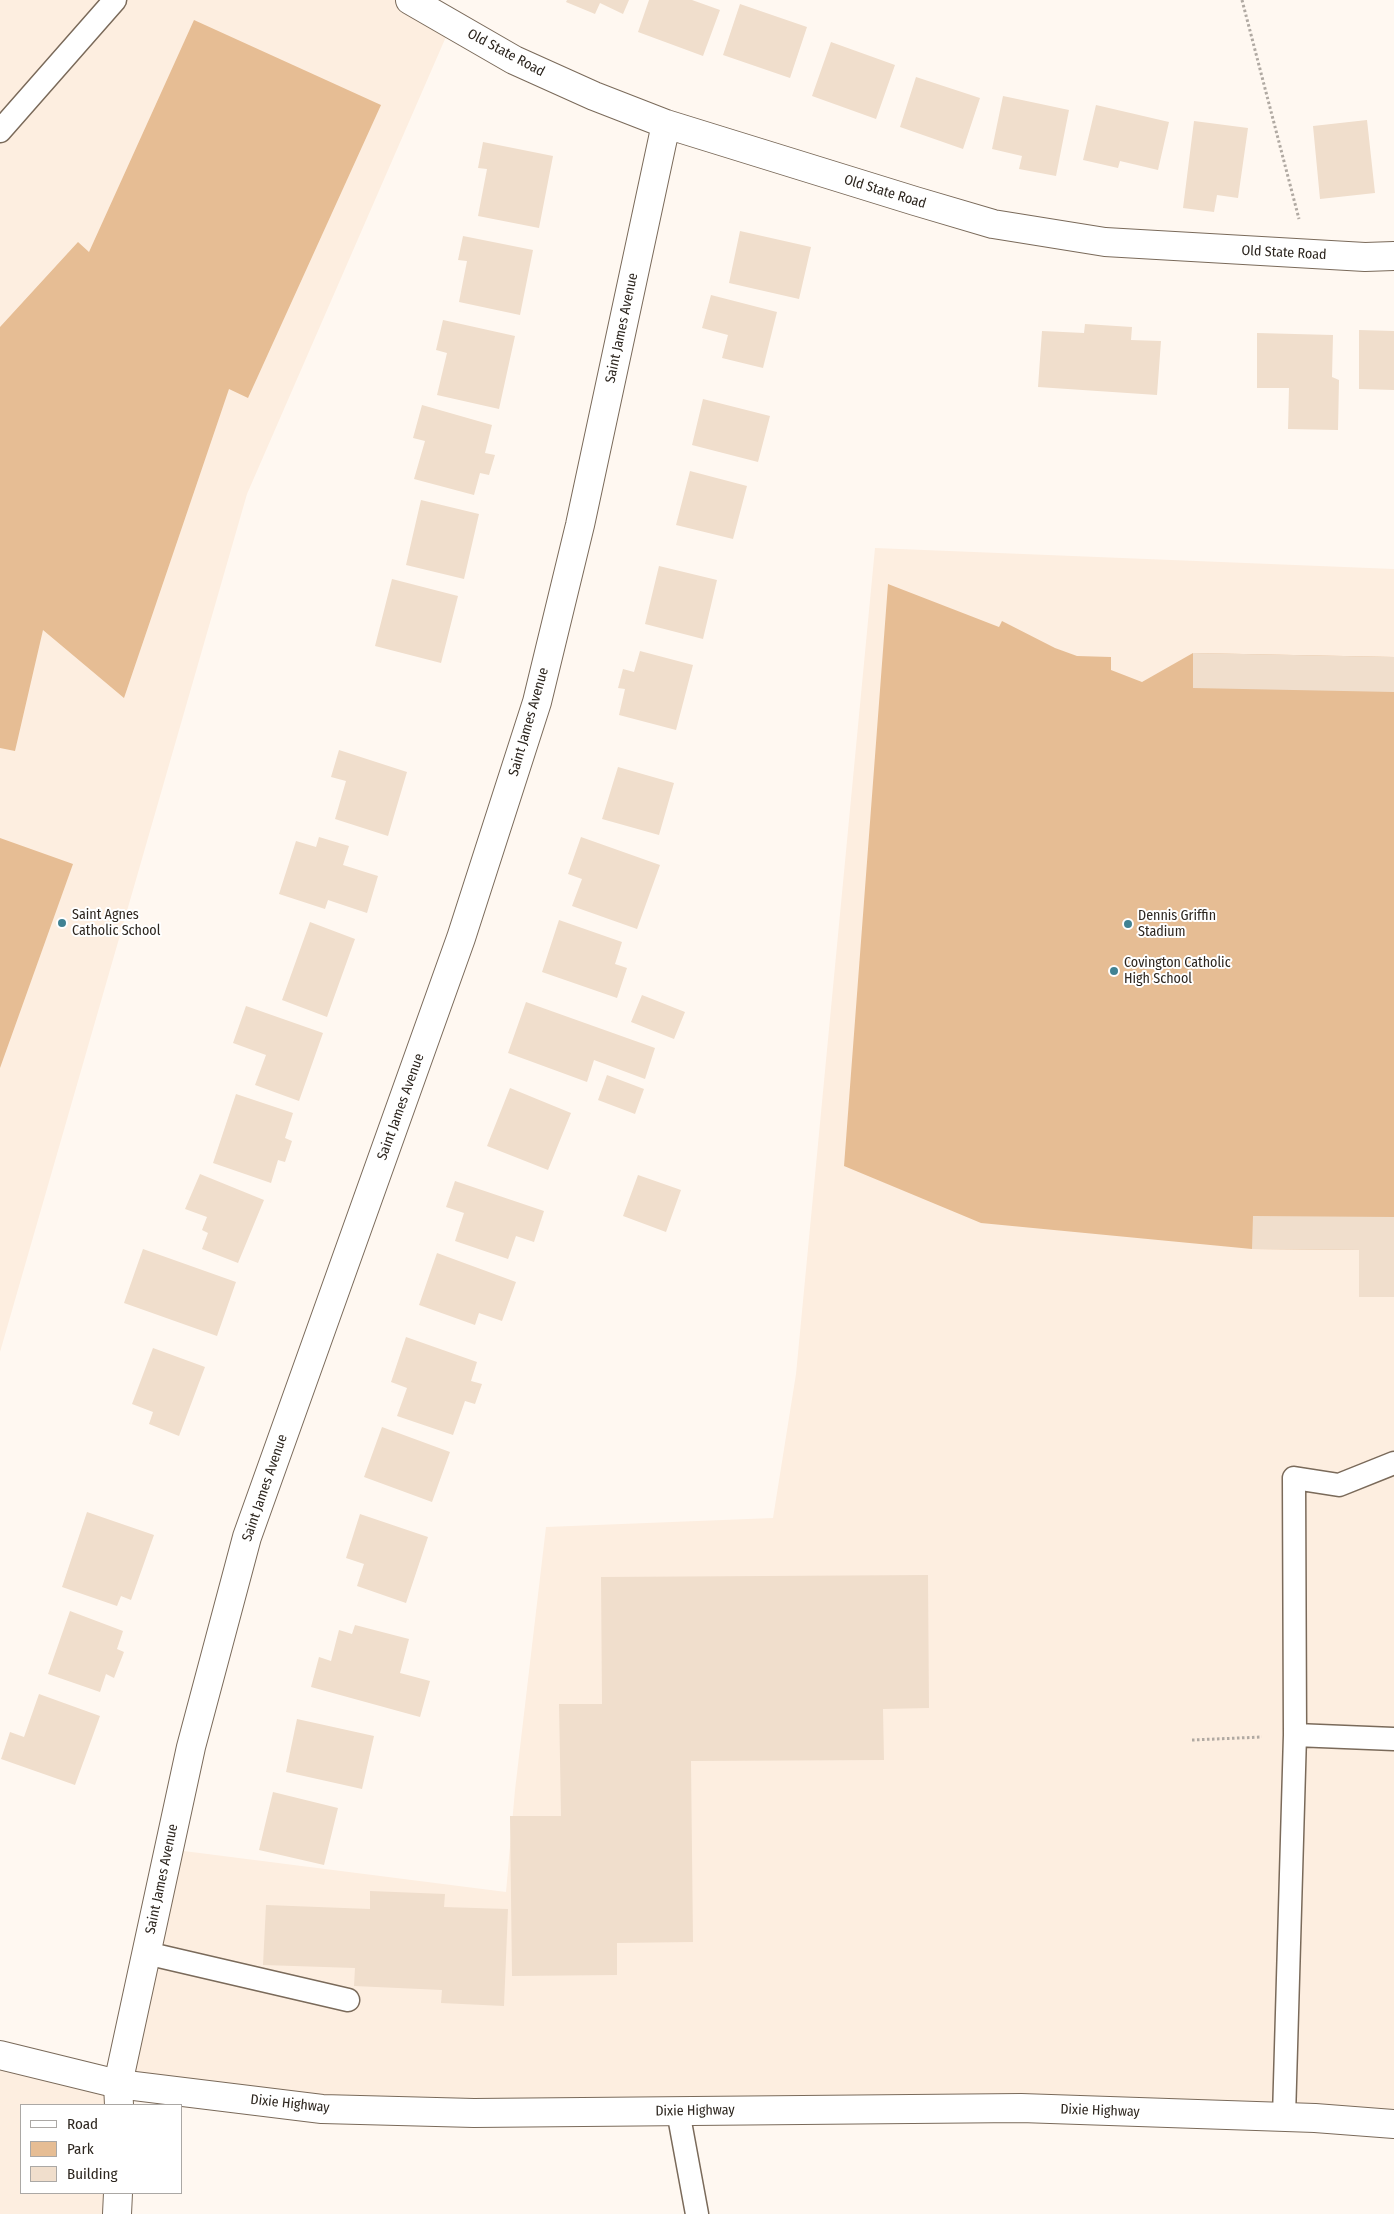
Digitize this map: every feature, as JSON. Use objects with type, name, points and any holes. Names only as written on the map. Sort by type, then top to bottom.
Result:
[{"type":"street","name":"Old State Road","points":[[410,0],[514,60],[594,96],[666,124],[992,224],[1105,242],[1365,258],[1394,256]]},
{"type":"street","name":"Saint James Avenue","points":[[118,2094],[146,1953],[191,1747],[247,1537],[461,938],[537,702],[580,525],[666,124]]},
{"type":"street","name":"Dixie Highway","points":[[0,2055],[118,2094],[322,2109],[474,2113],[1021,2108],[1284,2117],[1394,2124]]},
{"type":"street","points":[[117,2214],[118,2194]]},
{"type":"lane","points":[[0,131],[115,0]]},
{"type":"lane","points":[[1284,2117],[1295,1735],[1294,1478],[1339,1485],[1394,1464]]},
{"type":"lane","points":[[1295,1735],[1394,1739]]},
{"type":"lane","points":[[146,1953],[348,2000]]},
{"type":"lane","points":[[678,2111],[697,2214]]},
{"type":"path","points":[[1242,0],[1308,254]]},
{"type":"path","points":[[1192,1740],[1295,1735]]},
{"type":"shaded area","name":"Saint Agnes Catholic School","points":[[0,0],[410,0],[452,23],[247,494],[0,1352]]},
{"type":"shaded area","points":[[875,548],[1394,569],[1394,2125],[474,2113],[118,2084],[168,1849],[506,1892],[515,1790],[546,1527],[773,1518],[796,1374]]},
{"type":"shaded area","points":[[0,2055],[118,2084],[119,2104],[20,2104],[20,2194],[118,2194],[117,2214],[0,2214]]},
{"type":"green space","points":[[194,20],[381,105],[248,398],[229,389],[124,698],[43,630],[15,751],[0,748],[0,327],[78,242],[89,252]]},
{"type":"green space","name":"Dennis Griffin Stadium","points":[[888,584],[999,627],[1002,621],[1055,648],[1077,656],[1111,657],[1111,670],[1142,682],[1193,653],[1394,657],[1394,1297],[1359,1297],[1359,1250],[1252,1249],[981,1223],[844,1166]]},
{"type":"green space","points":[[0,838],[73,864],[0,1068]]},
{"type":"building","points":[[567,0],[629,0],[623,14],[600,3],[595,14],[566,2]]},
{"type":"building","points":[[649,0],[692,0],[720,10],[703,56],[638,32]]},
{"type":"building","points":[[740,4],[807,27],[790,78],[723,55]]},
{"type":"building","points":[[831,42],[895,65],[876,119],[812,96]]},
{"type":"building","points":[[916,77],[980,98],[963,149],[900,127]]},
{"type":"building","points":[[1003,96],[1069,110],[1056,176],[1019,169],[1022,156],[992,149]]},
{"type":"building","points":[[1096,105],[1169,122],[1158,170],[1120,161],[1118,168],[1083,160]]},
{"type":"building","points":[[1367,120],[1375,193],[1320,199],[1313,126]]},
{"type":"building","points":[[1194,121],[1248,128],[1238,198],[1217,195],[1214,212],[1183,208]]},
{"type":"building","points":[[483,142],[553,156],[539,228],[478,216],[487,169],[478,168]]},
{"type":"building","points":[[740,231],[811,247],[799,299],[729,283]]},
{"type":"building","points":[[463,236],[533,250],[520,315],[459,302],[467,261],[458,260]]},
{"type":"building","points":[[711,295],[777,312],[763,368],[722,358],[728,335],[702,328]]},
{"type":"building","points":[[443,320],[515,336],[499,409],[437,395],[447,353],[436,350]]},
{"type":"building","points":[[1085,324],[1132,327],[1131,340],[1161,341],[1157,395],[1038,387],[1042,331],[1084,333]]},
{"type":"building","points":[[1359,330],[1394,331],[1394,390],[1359,389]]},
{"type":"building","points":[[1257,333],[1333,335],[1332,377],[1339,380],[1338,430],[1288,429],[1289,388],[1257,388]]},
{"type":"building","points":[[703,399],[770,416],[758,462],[692,445]]},
{"type":"building","points":[[422,405],[492,425],[485,453],[495,455],[489,475],[480,473],[474,495],[414,479],[425,441],[413,438]]},
{"type":"building","points":[[690,471],[747,486],[733,539],[676,525]]},
{"type":"building","points":[[421,500],[479,514],[464,579],[406,565]]},
{"type":"building","points":[[659,566],[717,580],[703,639],[645,624]]},
{"type":"building","points":[[392,579],[458,596],[441,663],[375,646]]},
{"type":"building","points":[[640,651],[693,665],[676,730],[619,715],[625,689],[618,688],[623,669],[634,672]]},
{"type":"building","points":[[1193,653],[1394,657],[1394,692],[1193,688]]},
{"type":"building","points":[[339,750],[407,772],[388,836],[335,819],[346,781],[331,777]]},
{"type":"building","points":[[618,767],[674,783],[659,835],[602,819]]},
{"type":"building","points":[[319,837],[349,846],[343,865],[378,876],[367,913],[328,900],[325,909],[279,894],[296,841],[316,847]]},
{"type":"building","points":[[581,837],[660,865],[637,929],[572,906],[582,879],[568,874]]},
{"type":"building","points":[[559,920],[622,942],[615,964],[627,968],[617,998],[542,972]]},
{"type":"building","points":[[310,922],[355,939],[327,1017],[282,1000]]},
{"type":"building","points":[[642,995],[685,1012],[674,1039],[631,1022]]},
{"type":"building","points":[[526,1002],[655,1048],[645,1079],[594,1060],[587,1082],[508,1053]]},
{"type":"building","points":[[246,1006],[323,1033],[299,1101],[255,1085],[266,1055],[233,1043]]},
{"type":"building","points":[[607,1075],[644,1089],[635,1114],[598,1100]]},
{"type":"building","points":[[510,1088],[571,1113],[548,1170],[487,1146]]},
{"type":"building","points":[[236,1094],[293,1113],[285,1138],[292,1141],[285,1162],[278,1160],[271,1183],[213,1163]]},
{"type":"building","points":[[200,1174],[264,1200],[238,1263],[202,1249],[208,1233],[202,1230],[207,1217],[185,1209]]},
{"type":"building","points":[[638,1175],[681,1190],[666,1232],[623,1216]]},
{"type":"building","points":[[455,1181],[544,1211],[534,1242],[516,1236],[508,1259],[455,1241],[464,1213],[446,1207]]},
{"type":"building","points":[[1253,1216],[1394,1217],[1394,1297],[1359,1297],[1359,1250],[1252,1249]]},
{"type":"building","points":[[143,1249],[236,1282],[217,1336],[124,1303]]},
{"type":"building","points":[[437,1253],[516,1282],[502,1321],[479,1313],[475,1325],[419,1305]]},
{"type":"building","points":[[406,1337],[477,1362],[471,1381],[482,1384],[475,1404],[465,1401],[453,1435],[397,1416],[407,1388],[391,1382]]},
{"type":"building","points":[[153,1348],[205,1367],[179,1436],[149,1424],[153,1412],[132,1404]]},
{"type":"building","points":[[382,1427],[450,1452],[432,1502],[364,1477]]},
{"type":"building","points":[[87,1512],[154,1535],[131,1600],[121,1596],[117,1606],[62,1587]]},
{"type":"building","points":[[360,1514],[428,1537],[406,1603],[357,1586],[364,1564],[346,1558]]},
{"type":"building","points":[[928,1575],[929,1708],[883,1709],[884,1760],[691,1761],[693,1942],[617,1943],[617,1975],[512,1976],[510,1816],[561,1816],[559,1704],[602,1704],[601,1577]]},
{"type":"building","points":[[70,1611],[123,1631],[117,1649],[124,1652],[114,1678],[106,1674],[100,1692],[48,1674]]},
{"type":"building","points":[[355,1625],[409,1639],[400,1673],[430,1681],[420,1717],[311,1687],[319,1657],[331,1661],[339,1630],[352,1634]]},
{"type":"building","points":[[39,1694],[100,1716],[75,1785],[1,1759],[10,1732],[24,1737]]},
{"type":"building","points":[[297,1719],[374,1736],[362,1789],[286,1772]]},
{"type":"building","points":[[273,1792],[338,1808],[324,1865],[259,1850]]},
{"type":"building","points":[[370,1891],[445,1894],[444,1907],[508,1909],[504,2006],[441,2003],[442,1990],[354,1986],[355,1968],[263,1965],[266,1905],[370,1909]]},
{"type":"place","name":"Saint Agnes Catholic School","points":[[62,923]]},
{"type":"place","name":"Dennis Griffin Stadium","points":[[1128,924]]},
{"type":"place","name":"Covington Catholic High School","points":[[1114,971]]}]
